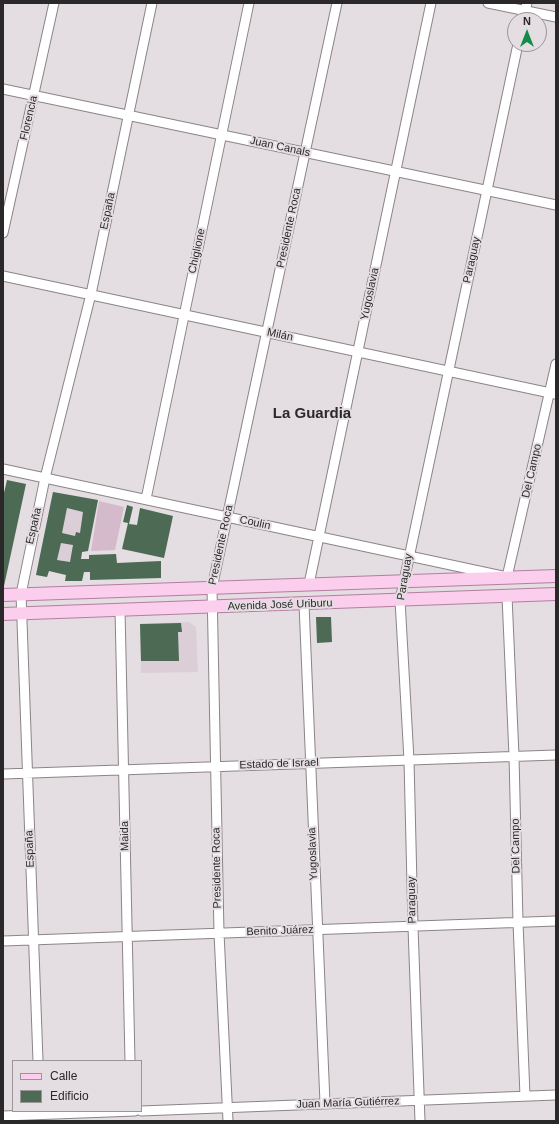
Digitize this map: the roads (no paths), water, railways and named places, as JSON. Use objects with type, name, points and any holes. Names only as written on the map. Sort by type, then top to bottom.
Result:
[{"type":"main road","name":"Avenida José Uriburu","points":[[3,595],[556,576]]},
{"type":"main road","name":"Avenida José Uriburu","points":[[3,614],[556,594]]},
{"type":"street","name":"Florencia","points":[[3,233],[54,3]]},
{"type":"street","name":"España","points":[[38,1060],[21,594],[45,478],[91,294],[152,3]]},
{"type":"street","name":"Chiglione","points":[[146,499],[249,3]]},
{"type":"street","name":"Presidente Roca","points":[[228,1121],[219,933],[212,588],[337,3]]},
{"type":"street","name":"Yugoslavia","points":[[309,584],[431,3]]},
{"type":"street","points":[[488,3],[556,17]]},
{"type":"street","name":"Paraguay","points":[[420,1121],[409,760],[400,600],[516,52]]},
{"type":"street","name":"Juan Canals","points":[[3,89],[556,205]]},
{"type":"street","name":"Milán","points":[[3,276],[553,393]]},
{"type":"street","name":"Del Campo","points":[[506,577],[553,393],[556,364]]},
{"type":"street","name":"Coulin","points":[[3,469],[506,577]]},
{"type":"street","name":"Del Campo","points":[[507,596],[514,756],[518,922],[525,1096]]},
{"type":"street","name":"Yugoslavia","points":[[304,604],[316,930],[325,1103]]},
{"type":"street","name":"Maida","points":[[120,610],[130,1060]]},
{"type":"street","name":"Estado de Israel","points":[[3,774],[556,755]]},
{"type":"street","name":"Benito Juárez","points":[[3,941],[556,921]]},
{"type":"street","name":"Juan María Gutiérrez","points":[[142,1111],[556,1095]]},
{"type":"street","points":[[3,1116],[40,1116],[113,1112]]},
{"type":"district","name":"La Guardia","points":[[312,414]]}]
